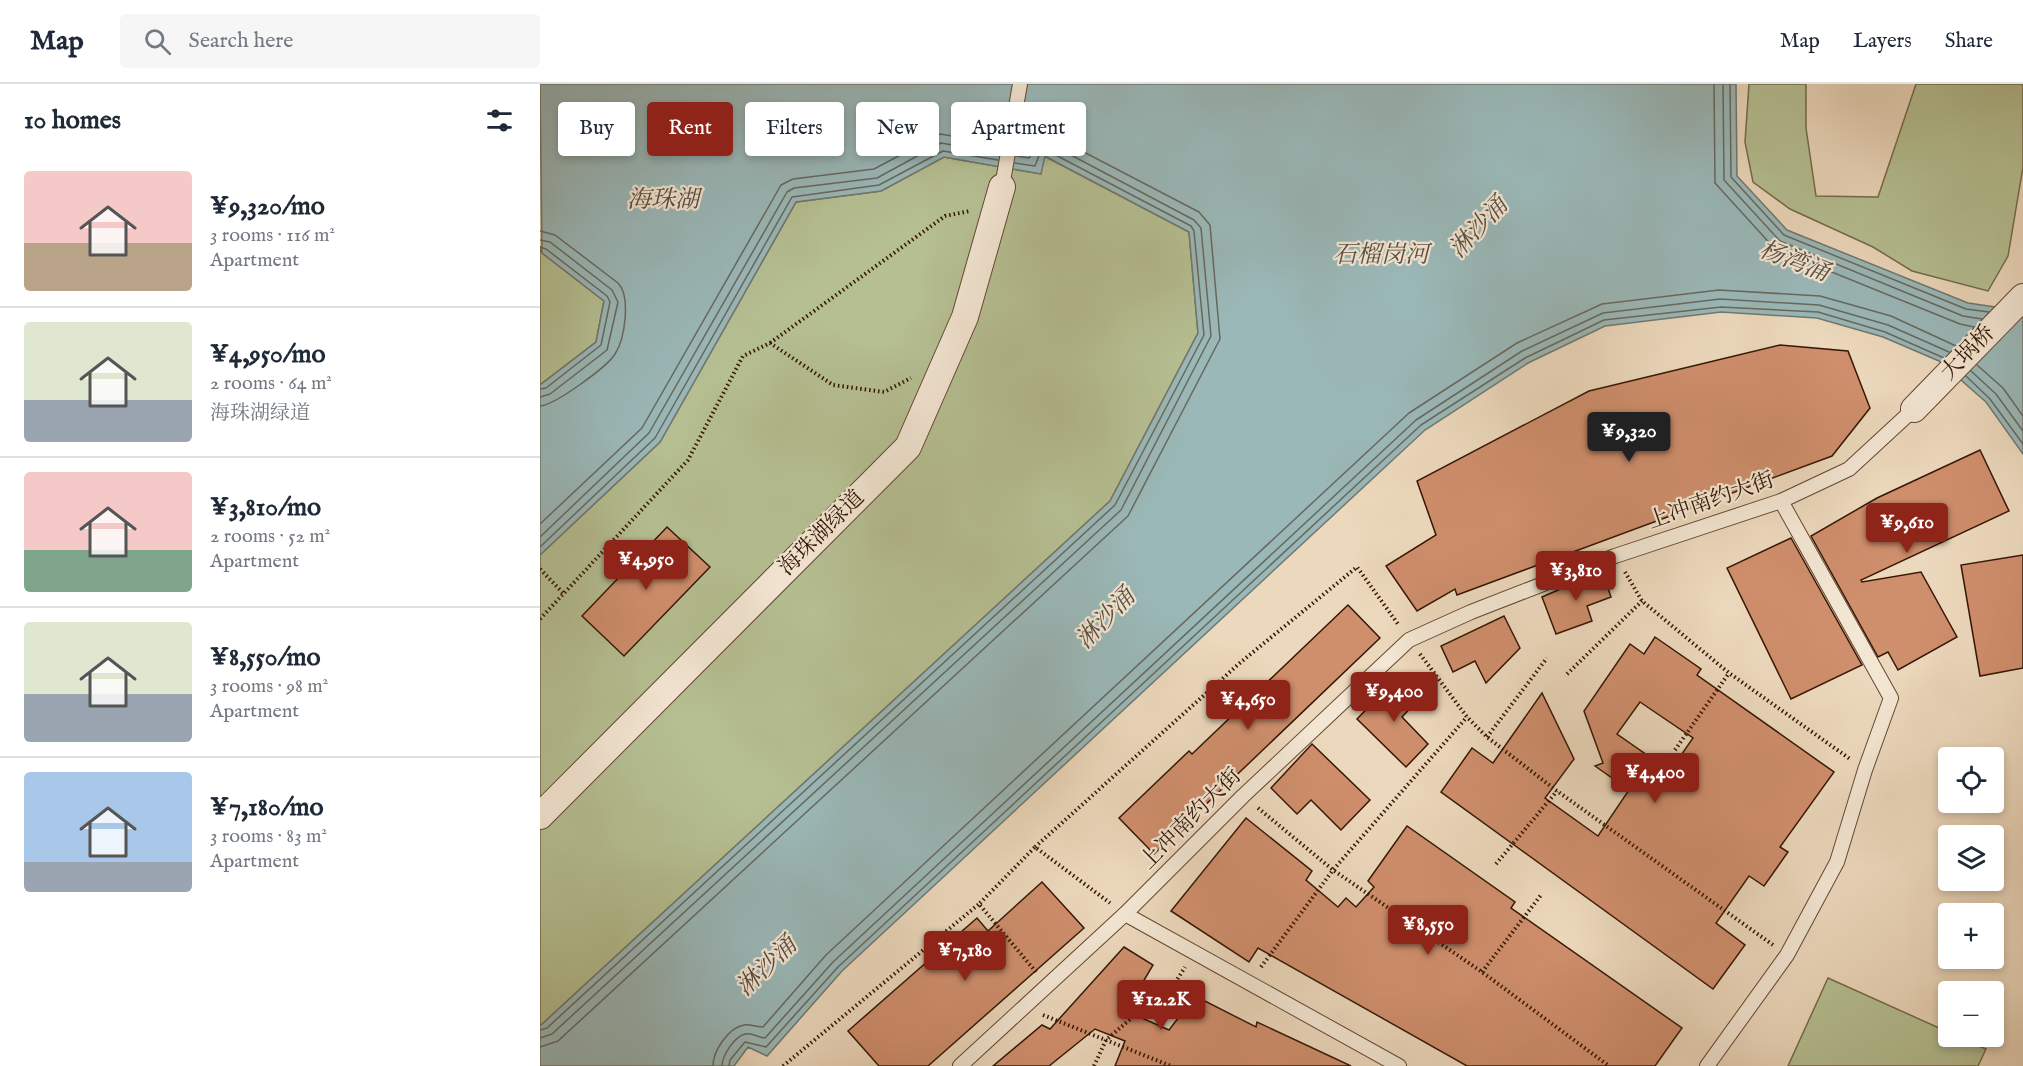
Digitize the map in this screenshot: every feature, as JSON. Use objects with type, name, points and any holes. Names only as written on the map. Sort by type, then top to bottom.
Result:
[{"type":"street","name":"海珠湖绿道","points":[[540,816],[908,447],[965,317],[998,197]]},
{"type":"street","name":"大埚桥","points":[[1914,410],[2023,297]]},
{"type":"lane","points":[[998,197],[1020,84]]},
{"type":"lane","name":"上冲南约大街","points":[[960,1066],[1025,1009],[1125,914],[1243,796],[1409,640],[1471,612],[1615,556],[1781,501],[1849,469],[1914,410]]},
{"type":"lane","points":[[1707,1066],[1787,955],[1837,862],[1865,770],[1891,698],[1781,501]]},
{"type":"lane","points":[[1125,914],[1399,1066]]},
{"type":"path","points":[[540,619],[688,460],[743,356],[770,343],[945,216],[998,197]]},
{"type":"path","points":[[770,343],[833,385],[884,392],[946,360]]},
{"type":"path","points":[[1615,556],[1642,601],[1728,672],[1865,770]]},
{"type":"path","points":[[783,1066],[979,904],[1035,848],[1241,662],[1357,567],[1467,717],[1487,737],[1557,791],[1787,955]]},
{"type":"path","points":[[540,569],[563,593]]},
{"type":"path","points":[[1567,674],[1642,601]]},
{"type":"path","points":[[1487,737],[1547,658]]},
{"type":"path","points":[[1675,750],[1728,672]]},
{"type":"path","points":[[1250,982],[1333,870],[1467,717]]},
{"type":"path","points":[[1496,864],[1557,791]]},
{"type":"path","points":[[1243,796],[1333,870],[1482,972],[1609,1066]]},
{"type":"path","points":[[1035,848],[1125,914]]},
{"type":"path","points":[[1482,972],[1541,895]]},
{"type":"path","points":[[979,904],[1048,986]]},
{"type":"path","points":[[1094,1066],[1106,1040],[1134,1016],[1160,1007],[1195,952]]},
{"type":"path","points":[[1025,1009],[1171,1066]]},
{"type":"green space","points":[[1749,84],[1806,84],[1806,128],[1816,196],[1878,197],[1916,84],[2023,84],[2023,167],[2008,256],[1988,291],[1912,271],[1873,247],[1790,209],[1753,182],[1745,142]]},
{"type":"green space","points":[[1044,156],[1189,232],[1198,333],[1110,501],[540,1026],[540,555],[660,442],[796,202],[881,191],[944,157],[1041,174]]},
{"type":"green space","points":[[540,246],[542,253],[604,301],[596,342],[540,385]]},
{"type":"green space","points":[[1828,978],[1938,1028],[1938,1047],[1986,1049],[1978,1066],[1788,1066]]},
{"type":"water","name":"石榴岗河","points":[[540,84],[1736,84],[1737,176],[1787,230],[1968,303],[2023,311],[2023,454],[1986,402],[1939,361],[1883,337],[1817,318],[1721,312],[1605,326],[1528,363],[1425,430],[842,971],[767,1056],[748,1047],[734,1066],[540,1066],[540,1026],[1110,501],[1198,333],[1189,232],[1045,156],[1041,174],[944,157],[881,191],[796,202],[660,442],[540,555],[540,385],[596,342],[604,301],[542,253]]},
{"type":"building","points":[[1780,345],[1848,351],[1870,408],[1832,456],[1457,595],[1455,589],[1417,611],[1386,566],[1436,535],[1417,481],[1589,391]]},
{"type":"building","points":[[1980,450],[2009,511],[1861,580],[1862,582],[1921,572],[1957,637],[1898,670],[1888,652],[1878,657],[1811,536],[1877,498]]},
{"type":"building","points":[[667,527],[710,567],[624,656],[582,616]]},
{"type":"building","points":[[1791,538],[1862,665],[1791,699],[1727,568]]},
{"type":"building","points":[[2023,555],[2023,668],[1980,676],[1961,565]]},
{"type":"building","points":[[1602,571],[1611,597],[1587,606],[1592,621],[1556,634],[1542,597]]},
{"type":"building","points":[[1348,605],[1380,638],[1154,854],[1119,818],[1189,751],[1192,754]]},
{"type":"building","points":[[1504,616],[1520,648],[1486,683],[1475,661],[1453,672],[1441,646]]},
{"type":"building","points":[[1655,637],[1701,669],[1697,675],[1834,772],[1780,847],[1788,852],[1764,886],[1749,876],[1716,923],[1745,945],[1713,989],[1441,792],[1472,748],[1493,763],[1542,693],[1574,759],[1545,798],[1598,836],[1629,790],[1595,766],[1603,763],[1584,711],[1630,644],[1644,654]],"holes":[[[1640,702],[1693,738],[1670,771],[1617,734]]]},
{"type":"building","points":[[1396,679],[1418,700],[1402,717],[1428,744],[1406,767],[1357,719]]},
{"type":"building","points":[[1312,744],[1370,800],[1341,830],[1311,800],[1297,814],[1271,788]]},
{"type":"building","points":[[1246,818],[1312,871],[1306,880],[1338,907],[1346,898],[1356,907],[1374,887],[1368,881],[1407,826],[1515,902],[1511,908],[1682,1028],[1655,1066],[1467,1066],[1258,948],[1249,962],[1171,911]]},
{"type":"building","points":[[1042,882],[1084,928],[928,1066],[879,1066],[848,1031],[977,918],[988,931]]},
{"type":"building","points":[[1124,947],[1153,965],[1126,1011],[1169,1030],[1195,996],[1256,1027],[1257,1022],[1351,1066],[1115,1066],[1125,1041],[1095,1029],[1049,1066],[993,1066],[1042,1025],[1050,1029]]},
{"type":"water label","name":"海珠湖","points":[[663,200]]},
{"type":"water label","name":"淋沙涌","points":[[1479,228]]},
{"type":"water label","name":"杨湾涌","points":[[1794,262]]},
{"type":"water label","name":"淋沙涌","points":[[1106,619]]},
{"type":"water label","name":"淋沙涌","points":[[767,967]]}]
